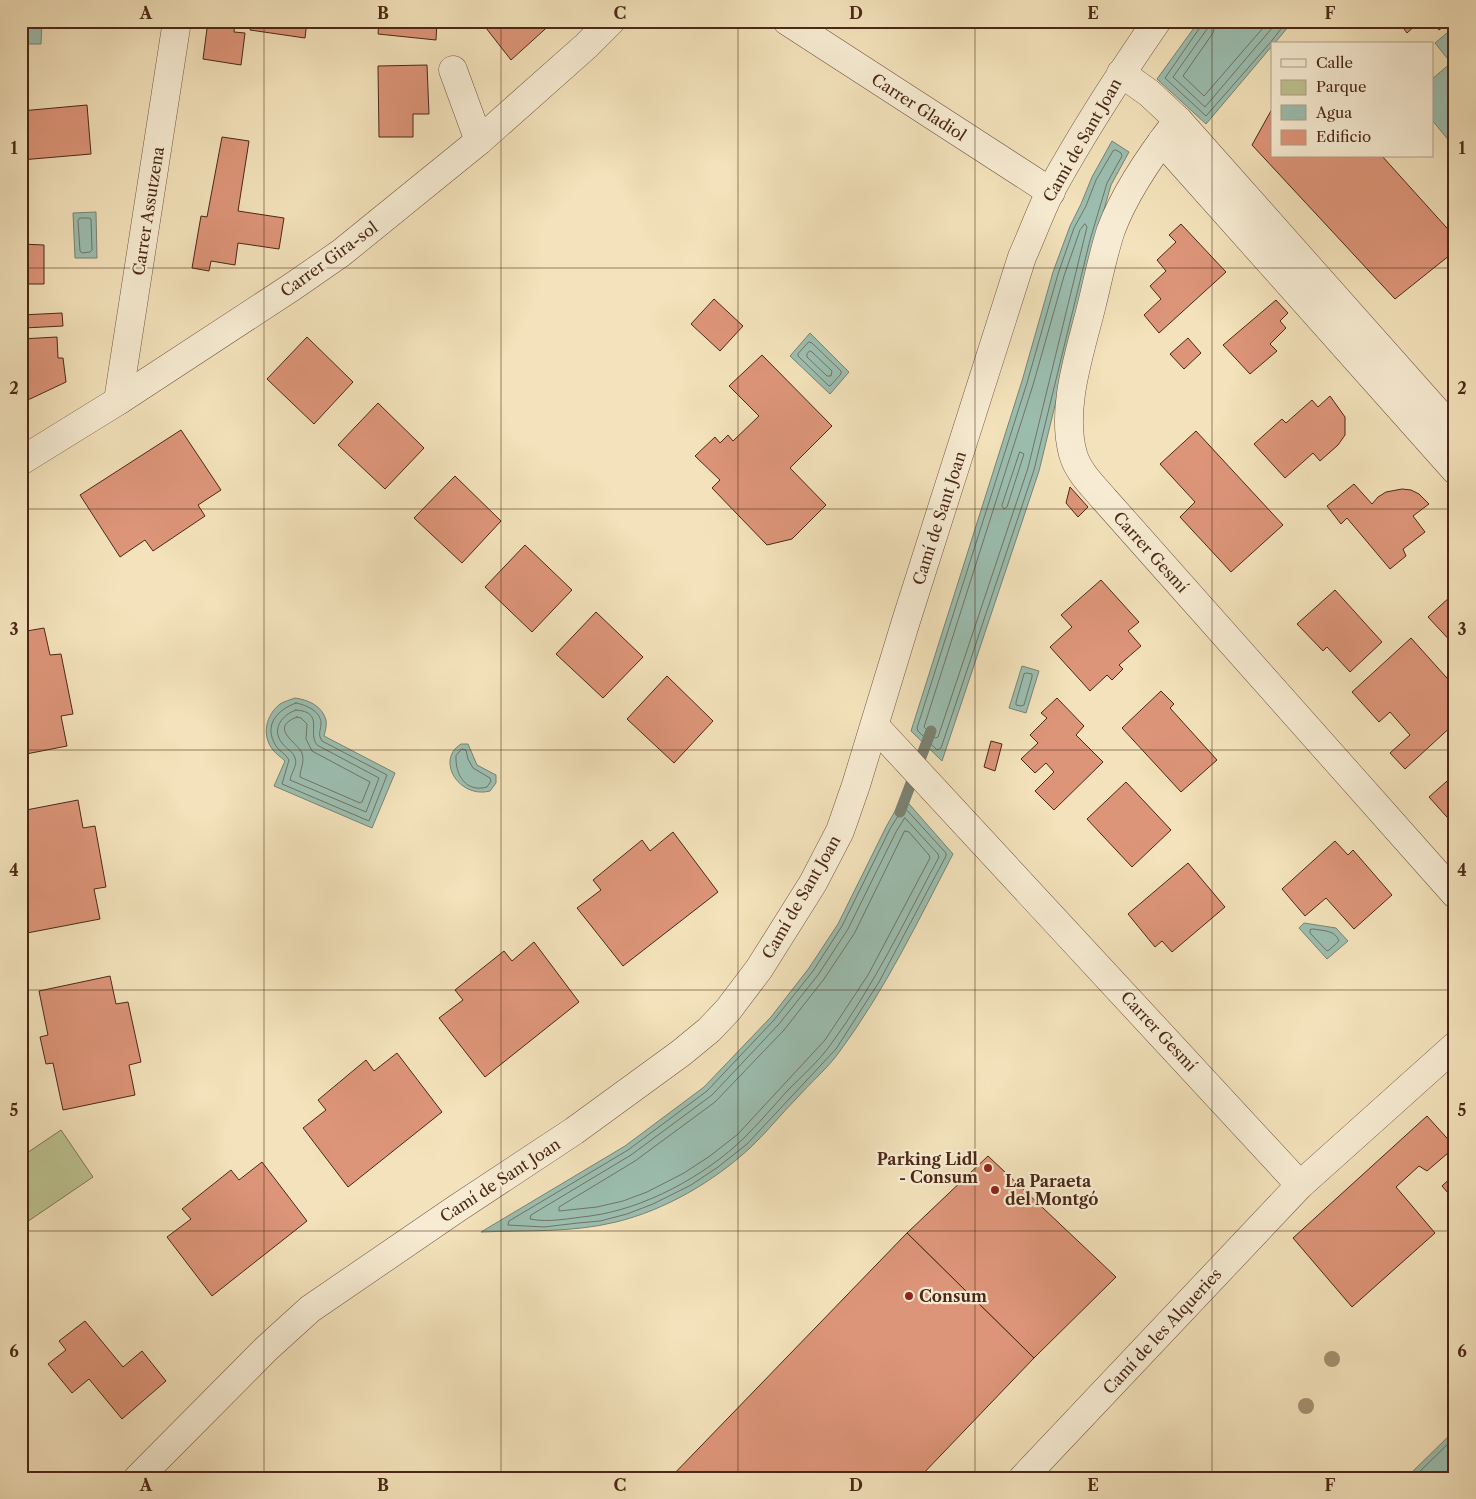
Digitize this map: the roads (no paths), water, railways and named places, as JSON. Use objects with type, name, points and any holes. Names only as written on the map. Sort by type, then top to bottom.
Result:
[{"type":"street","name":"Carrer Assutzena","points":[[118,401],[177,21]]},
{"type":"street","name":"Carrer Gira-sol","points":[[21,461],[118,401],[341,253],[479,141],[586,46],[611,21]]},
{"type":"street","name":"Carrer Gladiol","points":[[787,21],[1050,192]]},
{"type":"street","name":"Camí de Sant Joan","points":[[138,1478],[266,1349],[310,1309],[470,1199],[574,1131],[666,1065],[709,1030],[728,1010],[758,969],[813,882],[840,831],[875,726],[909,612],[1022,257],[1050,192],[1121,73],[1157,21]]},
{"type":"street","points":[[453,70],[479,141]]},
{"type":"street","points":[[1121,73],[1149,93],[1174,115],[1455,432]]},
{"type":"street","name":"Carrer Gesmí","points":[[1174,115],[1162,142],[1137,180],[1111,230],[1074,376],[1069,413],[1073,455],[1084,475],[1105,500],[1455,894]]},
{"type":"street","points":[[1162,142],[1455,470]]},
{"type":"street","name":"Carrer Gesmí","points":[[875,726],[1300,1185]]},
{"type":"street","points":[[1300,1185],[1455,1046]]},
{"type":"street","name":"Camí de les Alqueries","points":[[1023,1478],[1300,1185]]},
{"type":"water","points":[[21,21],[42,21],[41,44],[21,44]]},
{"type":"water","points":[[1199,21],[1293,21],[1276,42],[1271,42],[1271,47],[1206,124],[1157,79]]},
{"type":"water","points":[[1447,33],[1455,42],[1455,148],[1434,122],[1434,77],[1451,63],[1435,43]]},
{"type":"water","points":[[1112,141],[1129,152],[1111,185],[1095,241],[1039,471],[942,761],[911,731],[1022,381],[1053,272],[1070,226],[1092,177]]},
{"type":"water","points":[[96,212],[97,258],[75,258],[73,213]]},
{"type":"water","points":[[810,333],[849,372],[830,394],[790,356]]},
{"type":"water","points":[[1022,666],[1039,671],[1026,713],[1009,708]]},
{"type":"water","points":[[295,698],[305,700],[318,707],[324,715],[326,722],[324,736],[395,773],[372,828],[274,786],[285,761],[269,744],[266,732],[268,719],[280,704]]},
{"type":"water","points":[[461,744],[468,744],[477,765],[496,775],[496,783],[490,791],[479,792],[469,789],[460,784],[454,776],[450,759],[454,751]]},
{"type":"water","points":[[903,797],[953,854],[900,955],[856,1028],[830,1063],[756,1142],[720,1172],[688,1193],[634,1217],[599,1226],[582,1228],[481,1232],[625,1146],[704,1087],[771,1017],[809,968],[838,924]]},
{"type":"water","points":[[1304,923],[1336,928],[1348,941],[1327,959],[1299,928]]},
{"type":"water","points":[[1455,1430],[1455,1478],[1406,1478]]},
{"type":"waterway","points":[[900,812],[931,731]]},
{"type":"place","name":"Parking Lidl - Consum","points":[[988,1168]]},
{"type":"place","name":"La Paraeta del Montgó","points":[[995,1190]]},
{"type":"place","name":"Consum","points":[[909,1296]]}]
